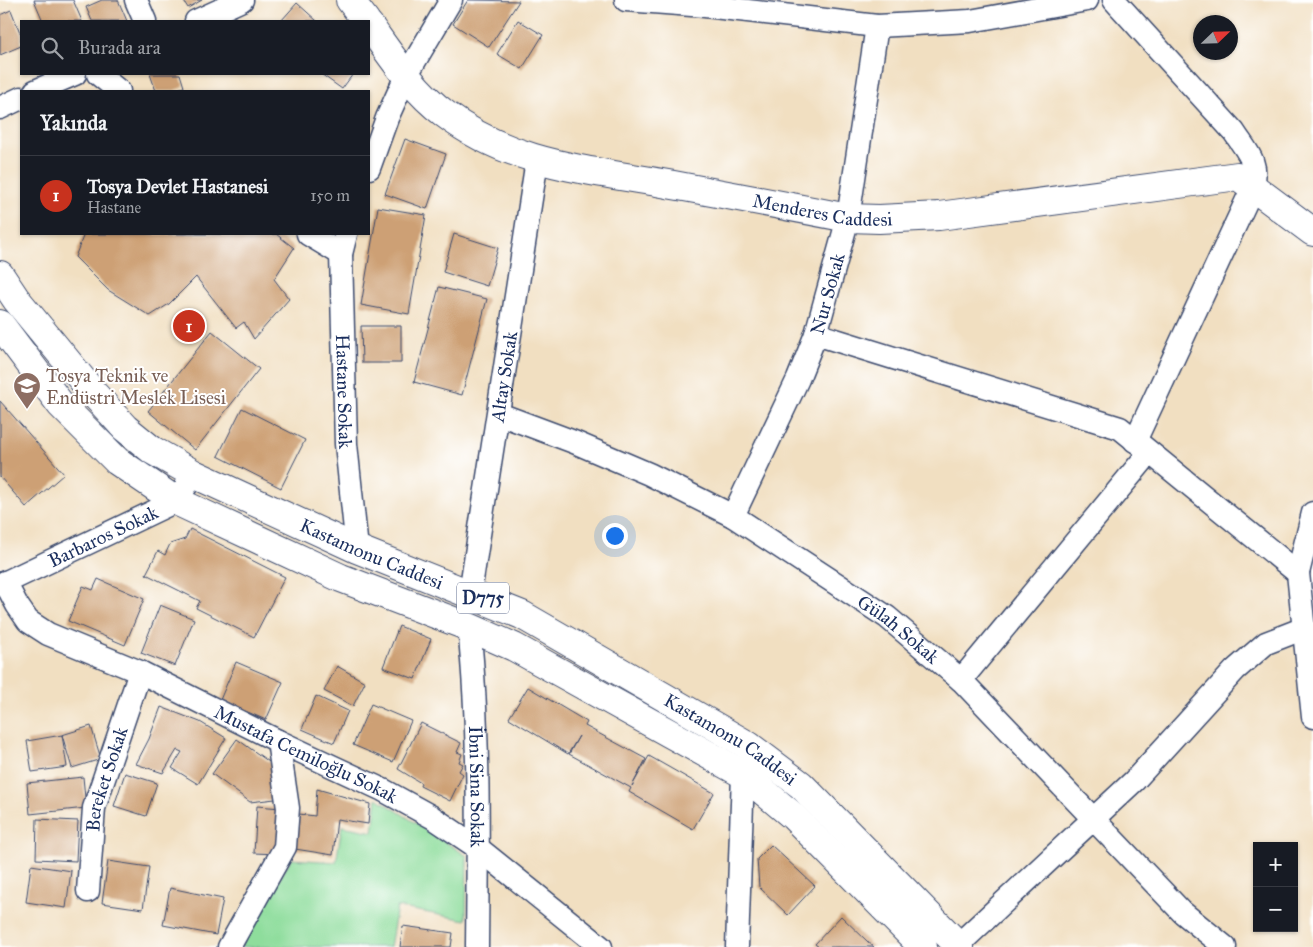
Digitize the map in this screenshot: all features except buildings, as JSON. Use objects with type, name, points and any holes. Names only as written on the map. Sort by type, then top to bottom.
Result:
[{"type":"main road","points":[[350,0],[365,20]]},
{"type":"main road","name":"Menderes Caddesi","points":[[370,27],[406,76],[424,96],[446,114],[509,151],[537,160],[848,218],[879,219],[939,216],[1238,176],[1313,232]]},
{"type":"main road","name":"Kastamonu Caddesi","points":[[0,275],[16,298],[94,394],[125,428],[152,450],[194,474],[357,549],[522,615],[749,746],[777,765],[801,785],[959,946]]},
{"type":"main road","name":"Kastamonu Caddesi","points":[[0,324],[61,405],[92,438],[117,461],[176,501],[341,578],[469,627],[514,647],[743,774],[793,816],[923,947]]},
{"type":"street","points":[[136,0],[145,20]]},
{"type":"street","points":[[198,20],[242,0]]},
{"type":"street","points":[[370,165],[387,118],[406,76],[451,0]]},
{"type":"street","points":[[626,0],[704,6],[877,26],[970,21],[1087,0]]},
{"type":"street","points":[[961,680],[1142,447],[1253,187],[1256,172],[1249,155],[1234,132],[1114,0]]},
{"type":"street","name":"Nur Sokak","points":[[733,516],[798,380],[816,334],[848,218],[877,26]]},
{"type":"street","points":[[38,90],[73,75]]},
{"type":"street","points":[[99,75],[118,90]]},
{"type":"street","points":[[0,108],[20,98]]},
{"type":"street","name":"Altay Sokak","points":[[470,593],[537,160]]},
{"type":"street","points":[[312,235],[344,244]]},
{"type":"street","name":"Hastane Sokak","points":[[344,244],[346,444],[357,549]]},
{"type":"street","points":[[816,334],[1120,428],[1298,573]]},
{"type":"street","name":"Gülah Sokak","points":[[499,414],[574,442],[649,474],[733,516],[887,617],[961,680],[1182,912],[1225,947]]},
{"type":"street","name":"Barbaros Sokak","points":[[3,584],[176,501],[194,474]]},
{"type":"street","points":[[1313,513],[1298,573],[1302,630],[1313,717]]},
{"type":"street","name":"Mustafa Cemiloğlu Sokak","points":[[3,584],[28,621],[48,634],[140,672],[278,741],[383,790],[432,817],[478,848],[601,947]]},
{"type":"street","name":"İbni Sina Sokak","points":[[469,627],[477,723],[477,947]]},
{"type":"street","points":[[959,946],[1092,818],[1134,782],[1235,670],[1266,642],[1302,630]]},
{"type":"street","name":"Bereket Sokak","points":[[88,891],[94,808],[140,672]]},
{"type":"street","points":[[229,947],[285,847],[288,808],[278,741]]},
{"type":"street","points":[[737,947],[743,774]]},
{"type":"green space","points":[[377,798],[467,856],[466,920],[397,907],[390,947],[240,947],[291,859],[336,862],[342,826],[373,832]]},
{"type":"place","name":"Tosya Devlet Hastanesi","points":[[189,326]]},
{"type":"place","name":"Tosya Teknik ve Endüstri Meslek Lisesi","points":[[27,410]]}]
